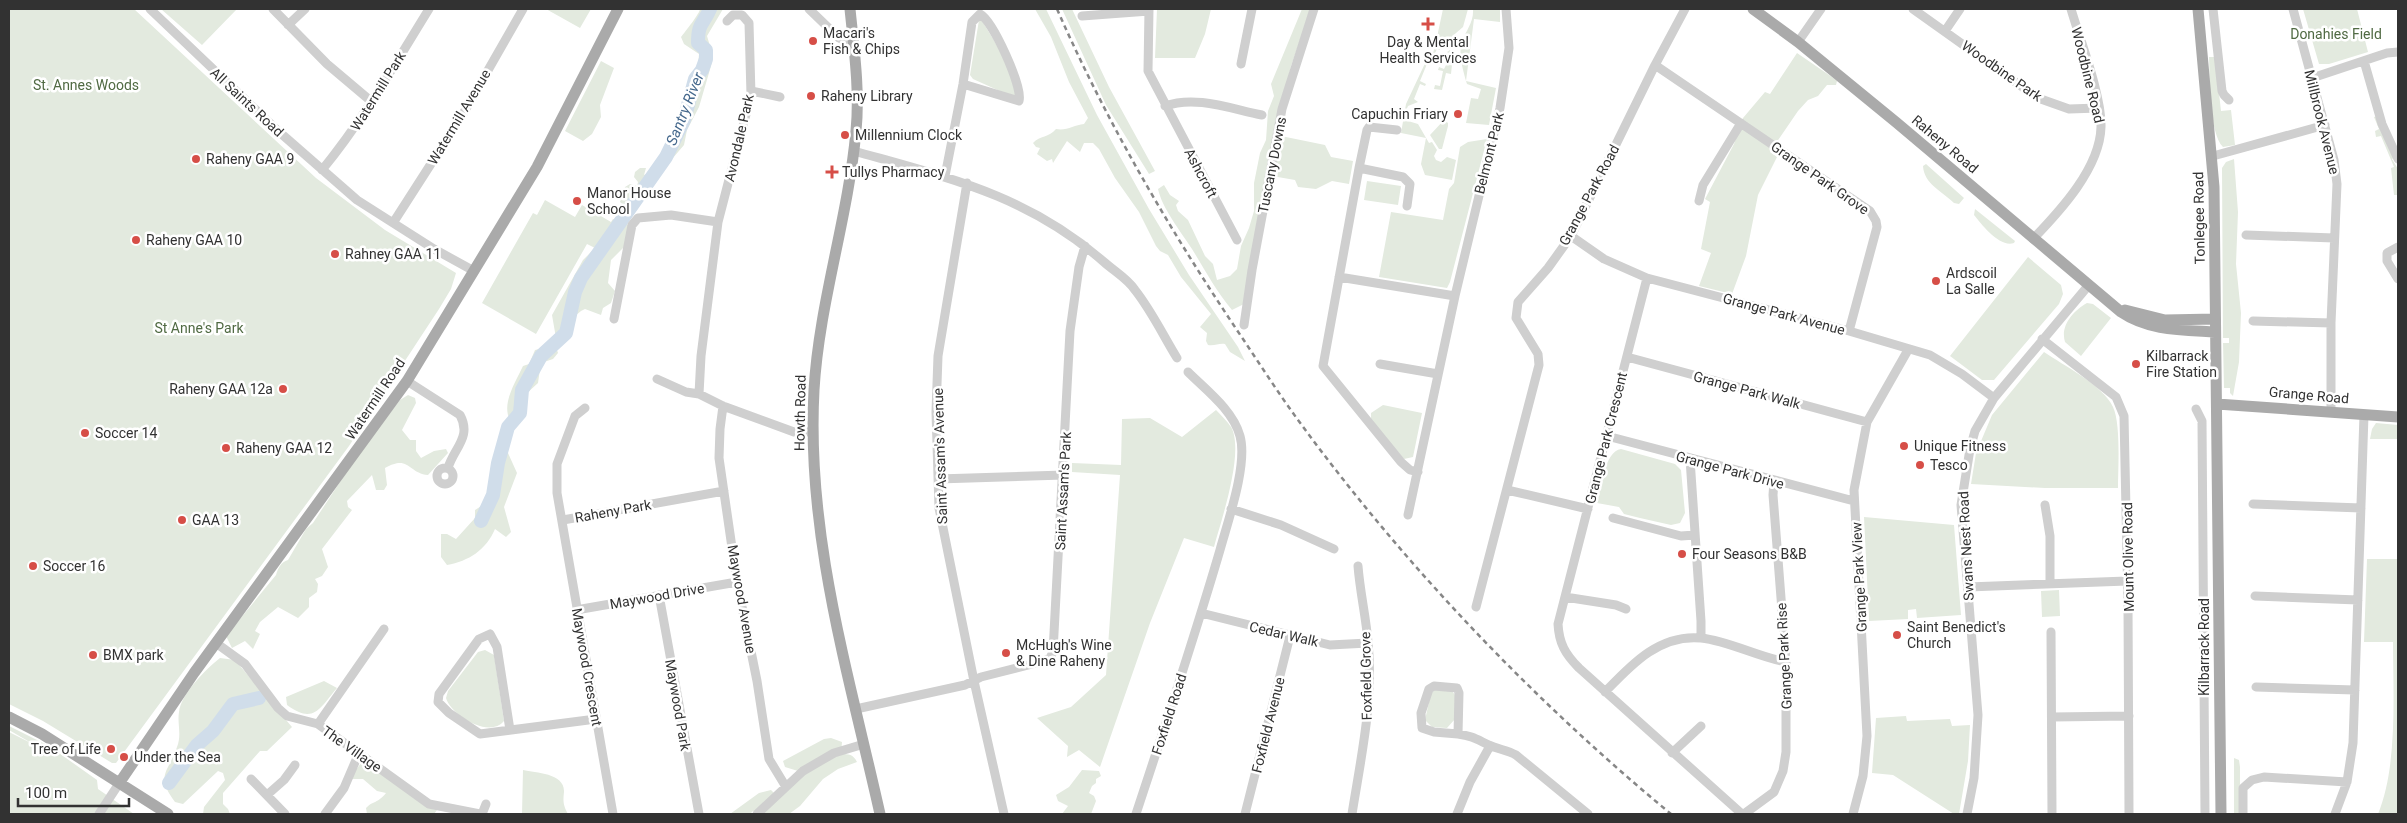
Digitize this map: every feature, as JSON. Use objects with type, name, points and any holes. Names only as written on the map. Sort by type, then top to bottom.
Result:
[{"type":"main road","name":"Watermill Road","points":[[120,782],[216,643],[348,465],[407,381],[537,167],[618,9]]},
{"type":"main road","name":"Howth Road","points":[[850,9],[857,94],[854,151],[822,327],[814,390],[813,432],[824,562],[880,814]]},
{"type":"main road","name":"Raheny Road","points":[[1752,9],[1798,42],[2088,286],[2132,320],[2159,328],[2215,332]]},
{"type":"main road","name":"Tonlegee Road","points":[[2198,9],[2213,156],[2215,332],[2218,404]]},
{"type":"main road","name":"Raheny Road","points":[[2114,306],[2165,320],[2216,319]]},
{"type":"main road","name":"Grange Road","points":[[2218,404],[2398,417]]},
{"type":"main road","name":"Kilbarrack Road","points":[[2218,404],[2221,814]]},
{"type":"main road","points":[[9,718],[42,734],[168,814]]},
{"type":"street","name":"All Saints Road","points":[[150,9],[322,170],[357,200],[434,249],[474,271]]},
{"type":"street","points":[[272,9],[327,64],[372,102]]},
{"type":"street","points":[[288,25],[305,9]]},
{"type":"street","name":"Watermill Park","points":[[322,170],[349,137],[429,9]]},
{"type":"street","name":"Watermill Avenue","points":[[393,223],[463,114],[523,9]]},
{"type":"street","points":[[809,9],[839,38],[854,45]]},
{"type":"street","points":[[1241,64],[1252,9]]},
{"type":"street","name":"Tuscany Downs","points":[[1244,325],[1252,270],[1282,109],[1314,9]]},
{"type":"street","name":"Belmont Park","points":[[1408,515],[1455,296],[1500,108],[1509,48],[1506,9]]},
{"type":"street","name":"Grange Park Road","points":[[1476,606],[1540,365],[1538,354],[1518,324],[1516,310],[1518,302],[1548,268],[1570,236],[1685,9]]},
{"type":"street","points":[[1798,42],[1821,9]]},
{"type":"street","name":"Woodbine Park","points":[[1914,9],[2038,98],[2069,109],[2099,108]]},
{"type":"street","points":[[1945,31],[1960,9]]},
{"type":"street","name":"Woodbine Road","points":[[2033,239],[2067,200],[2088,170],[2100,141],[2101,120],[2099,108],[2071,9]]},
{"type":"street","points":[[2213,9],[2222,91],[2229,100]]},
{"type":"street","name":"Millbrook Avenue","points":[[2294,9],[2334,160],[2337,184],[2331,323],[2331,411]]},
{"type":"street","name":"Ashcroft","points":[[1082,16],[1149,10],[1148,71],[1236,240]]},
{"type":"street","points":[[945,176],[963,84],[972,22],[979,11],[991,26],[1017,80],[1021,95],[1019,101],[963,84]]},
{"type":"street","name":"Avondale Park","points":[[699,394],[701,356],[718,222],[751,91],[749,23],[742,15],[733,15],[727,21]]},
{"type":"street","points":[[2201,32],[2215,31]]},
{"type":"street","points":[[2312,78],[2398,52]]},
{"type":"street","points":[[2364,61],[2382,124],[2398,159]]},
{"type":"street","name":"Grange Park Grove","points":[[1655,65],[1870,211],[1875,217],[1877,227],[1849,331]]},
{"type":"street","points":[[751,91],[780,97]]},
{"type":"street","points":[[1165,106],[1186,101],[1198,102],[1262,115]]},
{"type":"street","points":[[1699,201],[1703,185],[1741,123]]},
{"type":"street","points":[[2213,156],[2324,125]]},
{"type":"street","points":[[1397,130],[1370,127],[1367,130],[1323,366],[1401,462],[1410,470],[1418,472]]},
{"type":"street","points":[[854,151],[967,183],[1030,210],[1085,246],[1135,288],[1177,358]]},
{"type":"street","points":[[1360,168],[1403,177],[1410,184],[1407,206]]},
{"type":"street","name":"Saint Assam's Avenue","points":[[967,183],[938,356],[936,412],[939,508],[945,544],[1004,814]]},
{"type":"street","points":[[614,319],[632,226],[638,218],[671,215],[718,222]]},
{"type":"street","points":[[2246,235],[2334,238]]},
{"type":"street","name":"Grange Park Avenue","points":[[1570,236],[1604,259],[1648,278],[1849,331],[1930,355],[1946,363],[1994,398]]},
{"type":"street","name":"Saint Assam's Park","points":[[856,709],[964,685],[974,680],[1044,661],[1050,658],[1053,652],[1064,475],[1070,331],[1085,246]]},
{"type":"street","points":[[2398,247],[2387,253],[2387,261],[2398,280]]},
{"type":"street","points":[[1339,277],[1455,296]]},
{"type":"street","name":"Grange Park Crescent","points":[[1648,278],[1558,624],[1558,637],[1562,647],[1579,668],[1672,754],[1743,814]]},
{"type":"street","name":"Swans Nest Road","points":[[1967,814],[1974,778],[1978,715],[1962,490],[1975,431],[1994,398],[2088,286]]},
{"type":"street","points":[[2253,321],[2331,323]]},
{"type":"street","name":"Mount Olive Road","points":[[2042,339],[2104,385],[2121,405],[2126,441],[2130,716],[2129,814]]},
{"type":"street","name":"Grange Park View","points":[[1852,814],[1863,776],[1868,736],[1854,501],[1855,481],[1867,422],[1908,350]]},
{"type":"street","name":"Grange Park Walk","points":[[1627,357],[1867,422]]},
{"type":"street","points":[[1380,364],[1438,374]]},
{"type":"street","name":"Foxfield Road","points":[[1136,814],[1201,613],[1231,509],[1243,454],[1240,435],[1229,413],[1188,372]]},
{"type":"street","points":[[657,379],[686,392],[699,394],[723,406],[794,432],[813,432]]},
{"type":"street","points":[[407,381],[460,415],[464,423],[464,437],[448,468]]},
{"type":"street","name":"Maywood Avenue","points":[[723,406],[720,429],[720,458],[737,582],[757,681],[769,759],[786,787]]},
{"type":"street","name":"Raheny Park","points":[[584,408],[575,416],[557,464],[557,493],[563,520],[724,491]]},
{"type":"street","name":"Kilbarrack Road","points":[[2196,409],[2201,414],[2202,421],[2205,814]]},
{"type":"street","points":[[2335,814],[2347,782],[2353,743],[2364,415]]},
{"type":"street","name":"Grange Park Drive","points":[[1607,436],[1854,501]]},
{"type":"street","points":[[1690,459],[1701,638]]},
{"type":"street","points":[[938,479],[1064,475]]},
{"type":"street","points":[[2203,481],[2218,480]]},
{"type":"street","name":"Grange Park Rise","points":[[1743,814],[1774,792],[1783,771],[1786,752],[1788,717],[1786,662],[1773,495],[1774,481]]},
{"type":"street","points":[[1507,490],[1588,509]]},
{"type":"street","points":[[2253,504],[2361,508]]},
{"type":"street","points":[[2045,505],[2050,536],[2050,583]]},
{"type":"street","points":[[1231,509],[1281,525],[1334,549]]},
{"type":"street","points":[[1613,518],[1681,536],[1695,535]]},
{"type":"street","name":"Maywood Crescent","points":[[563,520],[576,610],[613,814]]},
{"type":"street","name":"Foxfield Grove","points":[[1352,814],[1368,716],[1368,643],[1360,597],[1358,566]]},
{"type":"street","points":[[1968,587],[2127,581]]},
{"type":"street","name":"Maywood Drive","points":[[576,610],[737,582]]},
{"type":"street","name":"Maywood Park","points":[[660,595],[694,797],[699,814]]},
{"type":"street","points":[[2255,596],[2358,600]]},
{"type":"street","points":[[1565,597],[1616,605],[1626,609]]},
{"type":"street","name":"Cedar Walk","points":[[1201,613],[1290,636],[1330,644],[1368,643]]},
{"type":"street","points":[[318,724],[384,629]]},
{"type":"street","points":[[2051,632],[2052,814]]},
{"type":"street","points":[[510,730],[497,647],[494,638],[490,634],[486,634],[479,639],[439,694],[438,702],[449,713],[480,734],[596,719]]},
{"type":"street","name":"Foxfield Avenue","points":[[1246,814],[1290,636]]},
{"type":"street","points":[[1606,692],[1639,658],[1649,651],[1673,641],[1701,638],[1786,662]]},
{"type":"street","name":"The Village","points":[[216,643],[245,664],[287,716],[318,724],[429,804],[481,814],[486,804]]},
{"type":"street","points":[[1458,734],[1459,693],[1456,688],[1434,686],[1429,689],[1421,713],[1422,728],[1434,732],[1475,737],[1490,746],[1507,750],[1516,755],[1587,814]]},
{"type":"street","points":[[2256,687],[2355,690]]},
{"type":"street","points":[[2052,717],[2130,716]]},
{"type":"street","points":[[1672,754],[1701,726]]},
{"type":"street","points":[[757,814],[803,771],[834,753],[864,744]]},
{"type":"street","points":[[1457,814],[1470,782],[1490,746]]},
{"type":"street","points":[[325,814],[344,788],[360,753]]},
{"type":"street","points":[[267,795],[284,780],[295,765]]},
{"type":"street","points":[[2243,814],[2243,788],[2252,780],[2264,778],[2347,782]]},
{"type":"street","points":[[250,779],[285,814]]},
{"type":"street","points":[[99,814],[120,782]]},
{"type":"green space","name":"St Anne's Park","points":[[9,9],[134,9],[316,178],[385,230],[456,273],[451,289],[439,309],[349,446],[116,763],[112,763],[43,721],[9,704]]},
{"type":"green space","points":[[161,9],[237,9],[202,45]]},
{"type":"green space","points":[[546,9],[591,9],[580,28]]},
{"type":"green space","points":[[700,9],[723,9],[707,36],[713,56],[699,107],[687,130],[684,145],[649,186],[637,208],[628,209],[620,202],[625,187],[630,184],[637,186],[638,182],[634,177],[635,172],[640,168],[646,168],[644,175],[652,171],[688,100],[697,70],[699,54],[684,44],[681,37]]},
{"type":"green space","points":[[1035,9],[1046,9],[1097,115],[1149,209],[1189,275],[1238,347],[1245,361],[1230,352],[1225,344],[1208,345],[1206,341],[1207,333],[1200,327],[1211,314],[1181,277],[1168,255],[1160,251],[1156,246],[1139,212],[1115,178],[1099,149],[1093,143],[1084,143],[1080,152],[1067,141],[1053,163],[1052,159],[1047,161],[1037,154],[1040,148],[1036,147],[1033,143],[1036,140],[1056,129],[1084,124],[1088,118],[1069,82],[1051,37]]},
{"type":"green space","points":[[1062,9],[1072,9],[1109,87],[1155,171],[1149,174],[1106,105]]},
{"type":"green space","points":[[1157,9],[1211,9],[1205,34],[1195,58],[1155,58]]},
{"type":"green space","points":[[1302,9],[1311,9],[1291,66],[1283,99],[1244,304],[1232,310],[1172,220],[1163,204],[1158,189],[1164,185],[1170,195],[1179,201],[1176,205],[1178,211],[1188,220],[1205,256],[1213,264],[1217,280],[1230,276],[1237,269],[1241,246],[1254,211],[1254,183],[1260,153],[1266,140],[1268,111],[1274,96],[1271,84]]},
{"type":"green space","points":[[1443,9],[1468,9],[1463,27],[1449,39],[1437,37]]},
{"type":"green space","points":[[1473,9],[1500,9],[1500,22],[1474,19],[1466,81],[1461,62],[1461,47],[1471,22]]},
{"type":"green space","name":"Donahies Field","points":[[2303,9],[2357,9],[2368,52],[2329,64],[2319,64]]},
{"type":"green space","points":[[979,20],[982,21],[1008,66],[1017,94],[1013,97],[973,79],[970,75]]},
{"type":"green space","points":[[1435,46],[1439,47],[1440,50],[1437,49],[1434,55],[1435,61],[1429,59],[1420,81],[1426,84],[1425,86],[1420,84],[1414,99],[1418,102],[1408,106],[1405,113],[1408,121],[1418,124],[1429,143],[1432,142],[1437,150],[1434,156],[1436,160],[1441,162],[1447,157],[1456,160],[1452,180],[1425,175],[1421,164],[1426,138],[1401,133],[1406,104],[1428,57],[1432,57]]},
{"type":"green space","points":[[1450,50],[1453,55],[1451,74],[1446,73],[1442,90],[1434,89],[1435,85],[1440,86],[1443,71],[1438,70],[1439,67],[1444,69],[1451,55],[1447,52]]},
{"type":"green space","points":[[1797,53],[1837,81],[1836,85],[1827,85],[1818,96],[1808,100],[1798,111],[1770,152],[1777,157],[1758,195],[1746,256],[1732,294],[1699,286],[1711,253],[1701,249],[1710,202],[1705,199],[1734,144],[1743,118],[1765,92],[1770,94]]},
{"type":"green space","points":[[2209,57],[2215,57],[2221,111],[2231,110],[2235,145],[2223,147],[2218,140],[2215,130],[2211,105]]},
{"type":"green space","points":[[601,61],[614,68],[600,105],[601,117],[592,134],[583,141],[565,131]]},
{"type":"green space","points":[[1466,81],[1496,88],[1489,125],[1466,123],[1471,98],[1478,99],[1481,89],[1467,84]]},
{"type":"green space","points":[[2377,116],[2394,158],[2392,159],[2398,169],[2398,195],[2394,195],[2391,168],[2394,167],[2381,136],[2376,137],[2375,131],[2379,129],[2374,117]]},
{"type":"green space","points":[[1444,120],[1448,123],[1448,126],[1442,149],[1439,149],[1430,135]]},
{"type":"green space","points":[[1281,136],[1325,145],[1331,157],[1353,161],[1349,184],[1332,181],[1316,189],[1298,187],[1295,180],[1272,176]]},
{"type":"green space","points":[[1487,139],[1447,288],[1379,277],[1391,212],[1443,220],[1449,189],[1454,183],[1460,147],[1468,142]]},
{"type":"green space","points":[[2234,159],[2238,212],[2236,264],[2241,313],[2239,362],[2233,396],[2230,393],[2230,388],[2224,388],[2223,343],[2229,343],[2229,338],[2223,338],[2222,168],[2226,162]]},
{"type":"green space","points":[[1926,164],[1964,198],[1959,204],[1954,203],[1934,187],[1924,172],[1923,166]]},
{"type":"green space","points":[[1367,181],[1401,186],[1398,205],[1364,200]]},
{"type":"green space","points":[[545,200],[575,217],[582,205],[611,222],[613,219],[627,223],[630,230],[626,245],[611,260],[608,283],[615,291],[611,303],[603,308],[601,315],[585,309],[581,311],[575,316],[572,329],[563,339],[556,338],[552,315],[583,260],[595,248],[587,244],[536,334],[482,303],[533,213],[537,215]]},
{"type":"green space","points":[[1975,209],[2015,241],[2014,243],[2003,242],[1992,235],[1974,215]]},
{"type":"green space","points":[[2028,257],[2061,285],[2063,294],[2059,304],[1994,380],[1982,380],[1950,356]]},
{"type":"green space","points":[[2087,303],[2093,304],[2111,318],[2081,356],[2065,342],[2064,330],[2077,310]]},
{"type":"green space","points":[[543,348],[557,350],[558,353],[553,359],[544,362],[540,369],[538,383],[526,394],[523,414],[517,422],[510,420],[507,407],[513,385],[523,366],[529,364],[535,350]]},
{"type":"green space","points":[[2044,352],[2101,391],[2113,407],[2116,415],[2118,435],[2118,488],[2045,488],[1971,484],[1976,453],[1992,415]]},
{"type":"green space","points":[[408,395],[415,398],[416,403],[402,430],[410,440],[416,440],[416,451],[421,458],[434,451],[446,449],[448,453],[428,475],[421,474],[399,463],[385,468],[387,485],[384,490],[376,490],[372,475],[347,501],[348,507],[352,510],[322,549],[328,567],[322,576],[315,579],[318,584],[317,592],[309,598],[309,607],[298,618],[278,607],[260,622],[255,631],[260,634],[253,649],[245,641],[232,648],[226,636],[276,575],[283,562],[288,560],[306,529],[313,523],[357,456],[400,400]]},
{"type":"green space","points":[[1383,405],[1422,413],[1413,457],[1404,459],[1371,421],[1371,413]]},
{"type":"green space","points":[[1216,410],[1231,427],[1235,438],[1235,452],[1234,469],[1214,547],[1184,538],[1150,623],[1100,767],[1079,750],[1067,757],[1068,746],[1037,718],[1071,707],[1106,675],[1120,475],[1072,472],[1072,463],[1121,465],[1122,419],[1150,418],[1182,437]]},
{"type":"green space","points":[[2376,423],[2398,425],[2398,439],[2370,439],[2372,429]]},
{"type":"green space","points":[[1621,449],[1675,464],[1681,470],[1685,513],[1680,523],[1671,525],[1640,518],[1624,514],[1619,507],[1597,503],[1607,463],[1615,451]]},
{"type":"green space","points":[[499,451],[508,453],[517,473],[504,507],[511,532],[506,537],[495,529],[482,549],[463,561],[447,565],[441,557],[441,534],[447,534],[456,539],[475,518],[475,510],[482,505],[490,491]]},
{"type":"green space","points":[[1864,517],[1954,525],[1961,615],[1917,618],[1916,609],[1908,610],[1908,619],[1869,621]]},
{"type":"green space","points":[[2367,559],[2398,559],[2398,814],[2378,814],[2389,774],[2392,752],[2394,706],[2393,642],[2364,642]]},
{"type":"green space","points":[[2059,590],[2060,616],[2042,617],[2041,591]]},
{"type":"green space","points":[[485,650],[494,655],[504,721],[497,726],[489,727],[471,723],[449,705],[446,698],[448,691],[478,652]]},
{"type":"green space","points":[[220,658],[235,660],[292,727],[267,751],[260,751],[223,793],[223,804],[230,814],[203,814],[204,807],[225,780],[223,773],[218,771],[183,804],[175,802],[164,780],[178,742],[179,712],[184,698],[195,682]]},
{"type":"green space","points":[[324,681],[337,688],[316,712],[304,714],[287,705],[286,697]]},
{"type":"green space","points":[[1435,690],[1451,690],[1456,696],[1455,719],[1447,728],[1432,727],[1425,720],[1431,693]]},
{"type":"green space","points":[[1906,716],[1907,721],[1950,719],[1952,726],[1970,725],[1968,761],[1959,814],[1954,814],[1893,775],[1872,773],[1876,718]]},
{"type":"green space","points":[[9,726],[49,746],[97,780],[98,789],[134,814],[9,814],[9,732],[33,744],[9,730]]},
{"type":"green space","points":[[831,738],[842,742],[841,754],[851,755],[857,762],[838,769],[823,779],[800,806],[789,814],[756,814],[753,811],[750,814],[730,814],[759,793],[771,790],[779,798],[798,771],[785,767],[783,761],[824,739]]},
{"type":"green space","points":[[2234,758],[2239,760],[2240,767],[2240,814],[2234,814]]},
{"type":"green space","points":[[361,763],[371,766],[437,810],[434,814],[367,814],[366,808],[386,793],[377,791],[363,779],[352,779],[353,774]]},
{"type":"green space","points":[[523,770],[549,775],[560,781],[563,786],[564,803],[568,814],[522,814]]},
{"type":"green space","points":[[1082,770],[1099,771],[1101,776],[1096,779],[1096,783],[1092,786],[1089,793],[1094,796],[1096,801],[1091,814],[1062,814],[1068,806],[1058,801],[1056,795],[1069,787]]},
{"type":"waterway","name":"Santry River","points":[[481,521],[493,495],[498,463],[508,427],[520,413],[522,390],[541,356],[566,333],[575,292],[581,278],[666,157],[684,120],[695,79],[702,70],[706,59],[706,50],[698,43],[698,36],[700,27],[710,9]]},
{"type":"waterway","name":"Santry River","points":[[169,783],[197,745],[213,731],[233,704],[259,698]]},
{"type":"railway","points":[[1057,9],[1098,95],[1166,219],[1277,390],[1339,474],[1382,527],[1472,629],[1569,725],[1671,814]]},
{"type":"place","name":"Day & Mental Health Services","points":[[1428,24]]},
{"type":"place","name":"Macari's Fish & Chips","points":[[813,41]]},
{"type":"place","name":"Raheny Library","points":[[811,96]]},
{"type":"place","name":"Capuchin Friary","points":[[1458,114]]},
{"type":"place","name":"Millennium Clock","points":[[845,135]]},
{"type":"place","name":"Raheny GAA 9","points":[[196,159]]},
{"type":"place","name":"Tullys Pharmacy","points":[[832,172]]},
{"type":"place","name":"Manor House School","points":[[577,201]]},
{"type":"place","name":"Raheny GAA 10","points":[[136,240]]},
{"type":"place","name":"Rahney GAA 11","points":[[335,254]]},
{"type":"place","name":"Ardscoil La Salle","points":[[1936,281]]},
{"type":"place","name":"Kilbarrack Fire Station","points":[[2136,364]]},
{"type":"place","name":"Raheny GAA 12a","points":[[283,389]]},
{"type":"place","name":"Soccer 14","points":[[85,433]]},
{"type":"place","name":"Unique Fitness","points":[[1904,446]]},
{"type":"place","name":"Raheny GAA 12","points":[[226,448]]},
{"type":"place","name":"Tesco","points":[[1920,465]]},
{"type":"place","name":"GAA 13","points":[[182,520]]},
{"type":"place","name":"Four Seasons B&B","points":[[1682,554]]},
{"type":"place","name":"Soccer 16","points":[[33,566]]},
{"type":"place","name":"Saint Benedict's Church","points":[[1897,635]]},
{"type":"place","name":"McHugh's Wine & Dine Raheny","points":[[1006,653]]},
{"type":"place","name":"BMX park","points":[[93,655]]},
{"type":"place","name":"Tree of Life","points":[[111,749]]},
{"type":"place","name":"Under the Sea","points":[[124,757]]},
{"type":"park label","name":"St. Annes Woods","points":[[86,85]]}]
